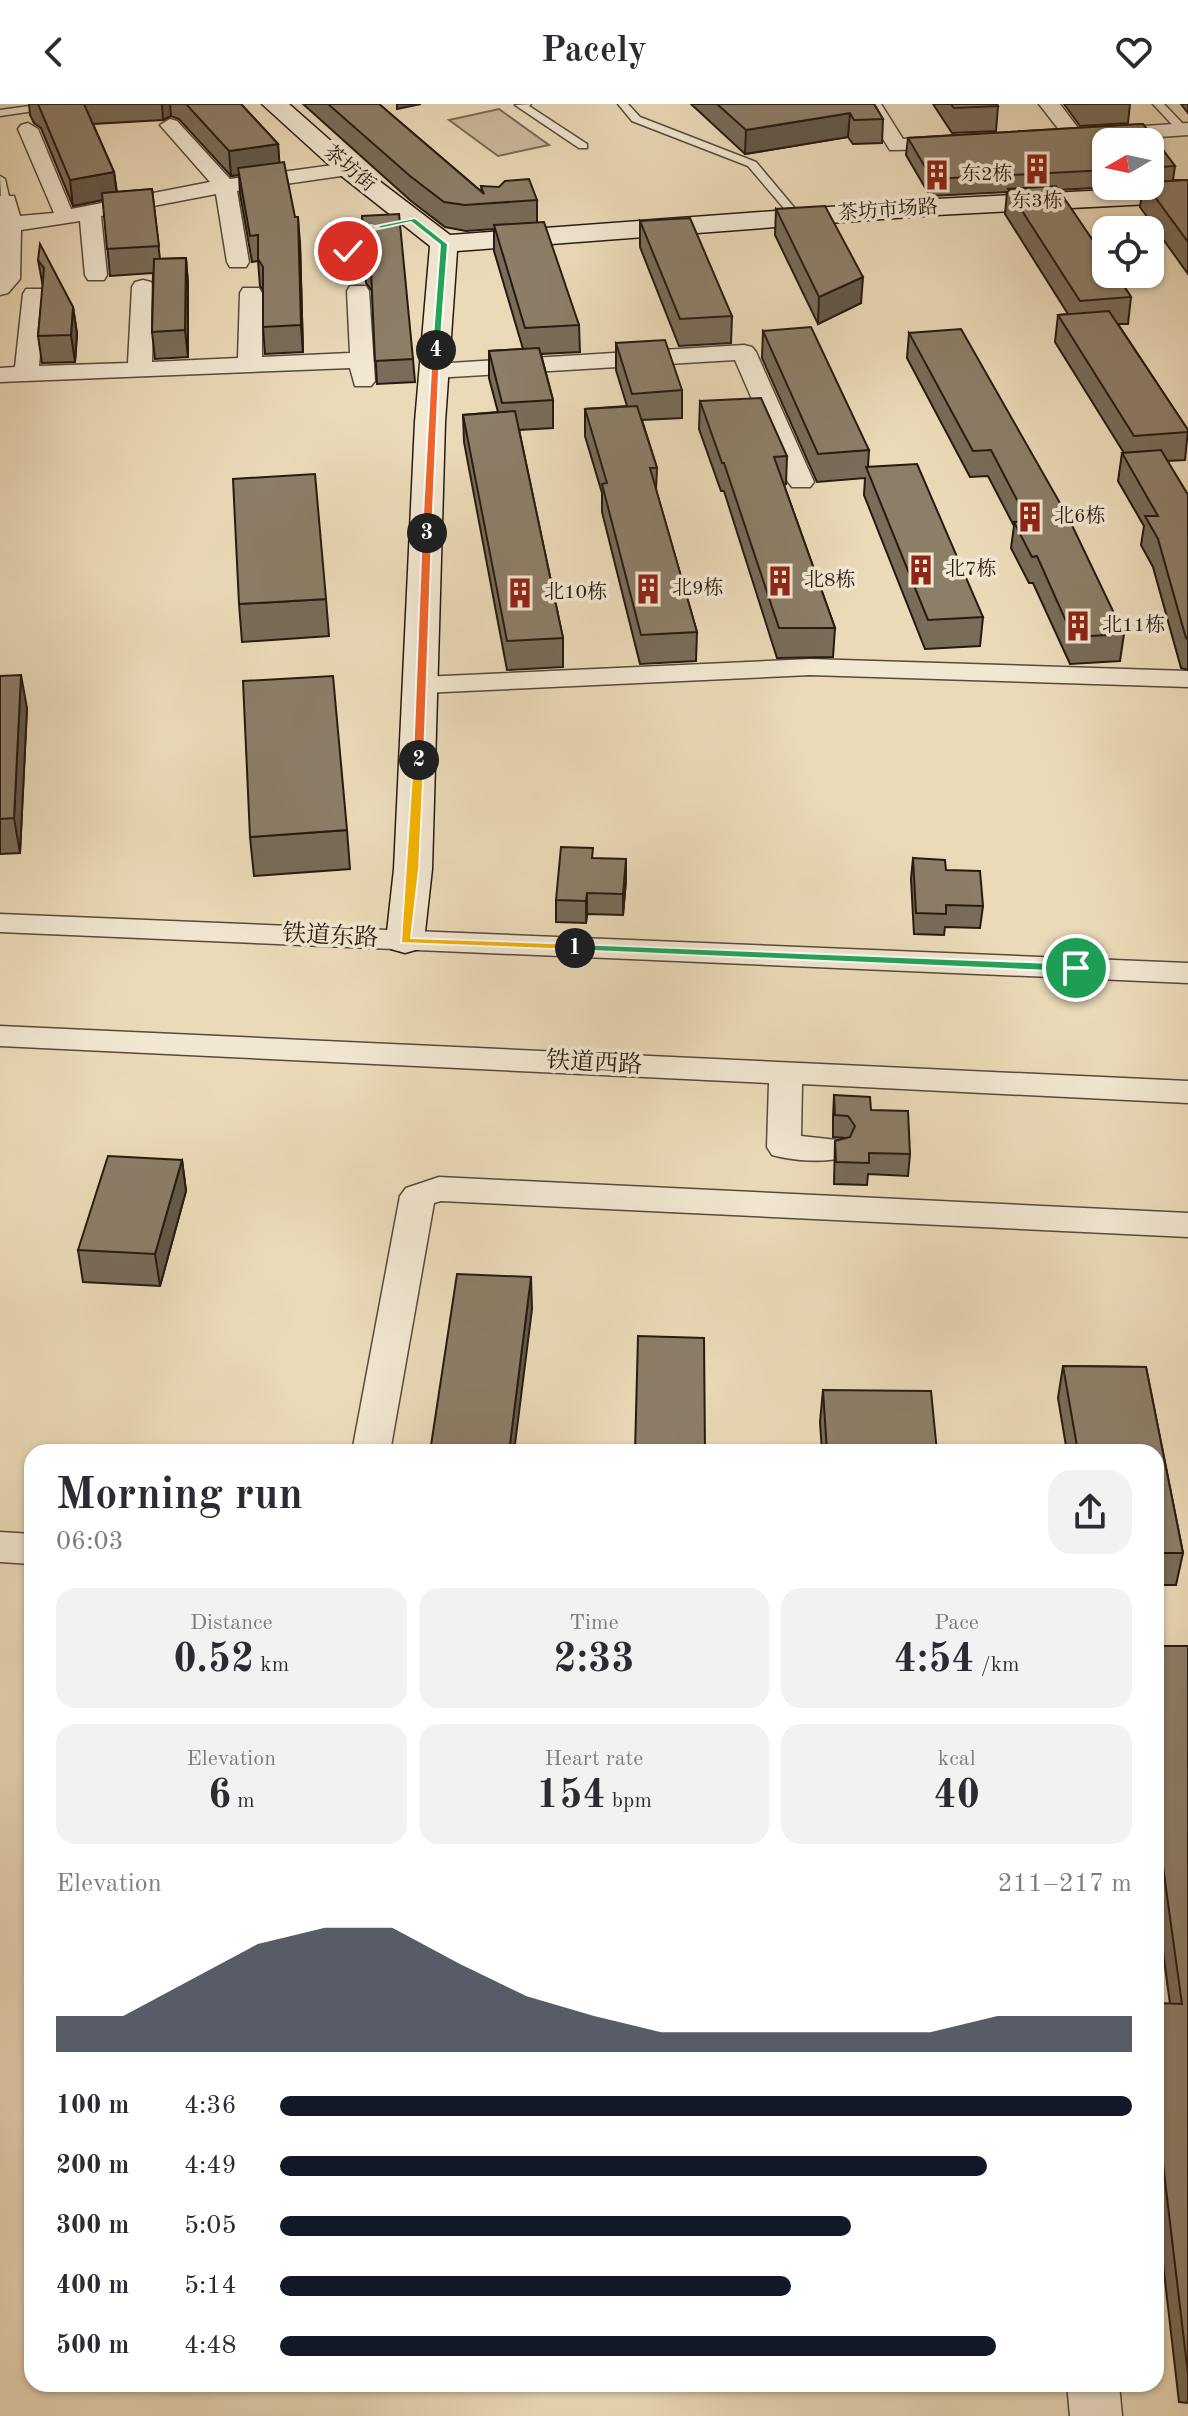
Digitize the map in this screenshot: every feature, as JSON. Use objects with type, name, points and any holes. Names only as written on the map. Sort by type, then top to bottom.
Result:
[{"type":"street","name":"茶坊街","points":[[274,104],[348,161],[412,220],[444,244]]},
{"type":"street","points":[[871,104],[897,146],[971,142]]},
{"type":"street","points":[[1049,104],[1074,136]]},
{"type":"street","points":[[170,125],[225,186],[238,262]]},
{"type":"street","points":[[0,288],[9,279],[5,223],[20,189],[28,129]]},
{"type":"street","points":[[1045,138],[1185,129]]},
{"type":"street","points":[[5,223],[34,223],[348,161]]},
{"type":"street","points":[[20,189],[61,208]]},
{"type":"street","name":"茶坊市场路","points":[[444,244],[1188,194]]},
{"type":"street","points":[[90,212],[96,275]]},
{"type":"street","points":[[405,941],[413,869],[434,371],[444,244]]},
{"type":"street","points":[[140,369],[143,287]]},
{"type":"street","points":[[0,375],[250,365],[363,371],[358,291]]},
{"type":"street","points":[[250,365],[251,293]]},
{"type":"street","points":[[26,374],[34,294]]},
{"type":"street","points":[[434,371],[744,352],[801,482]]},
{"type":"street","points":[[422,685],[810,667],[1188,679]]},
{"type":"street","name":"铁道东路","points":[[0,923],[1188,973]]},
{"type":"street","name":"铁道西路","points":[[0,1036],[1188,1092]]},
{"type":"street","points":[[786,1073],[784,1147],[834,1149]]},
{"type":"street","points":[[372,1444],[418,1196],[425,1191],[439,1189],[1188,1225]]},
{"type":"street","points":[[0,1547],[24,1548]]},
{"type":"street","points":[[1094,2392],[1096,2416]]},
{"type":"lane","points":[[526,104],[520,105],[583,146]]},
{"type":"lane","points":[[623,104],[636,119],[752,164],[798,218]]},
{"type":"lane","points":[[1158,104],[1185,129]]},
{"type":"lane","points":[[0,113],[44,107]]},
{"type":"lane","points":[[348,251],[345,235],[350,232],[412,220]]},
{"type":"shaded area","points":[[499,109],[549,145],[498,156],[449,120]]},
{"type":"building","points":[[38,104],[84,104],[114,172],[70,180]]},
{"type":"building","points":[[186,104],[241,104],[278,144],[229,151]]},
{"type":"building","points":[[328,104],[379,104],[484,194],[481,186],[499,187],[505,181],[529,179],[537,200],[465,205],[444,202]]},
{"type":"building","points":[[717,104],[874,104],[883,119],[854,120],[850,113],[746,130]]},
{"type":"building","points":[[951,104],[997,104],[998,106],[954,108]]},
{"type":"building","points":[[1143,124],[1146,128],[1092,128],[1092,171],[932,179],[908,138]]},
{"type":"building","points":[[1164,152],[1175,166],[1164,167]]},
{"type":"building","points":[[284,162],[295,217],[298,217],[301,325],[263,327],[263,267],[258,259],[258,235],[250,236],[238,168]]},
{"type":"building","points":[[1188,180],[1188,242],[1157,200],[1164,200],[1164,181]]},
{"type":"building","points":[[1056,186],[1092,239],[1092,288],[1125,288],[1131,297],[1080,301],[1008,189]]},
{"type":"building","points":[[152,189],[159,246],[107,249],[102,193]]},
{"type":"building","points":[[825,206],[863,277],[819,297],[776,209]]},
{"type":"building","points":[[399,214],[413,359],[375,361],[371,269],[365,261],[362,216]]},
{"type":"building","points":[[690,218],[732,316],[680,319],[640,221]]},
{"type":"building","points":[[544,222],[579,325],[525,328],[494,225]]},
{"type":"building","points":[[40,244],[73,307],[71,335],[38,336],[44,268],[38,260]]},
{"type":"building","points":[[186,258],[185,330],[152,332],[154,259]]},
{"type":"building","points":[[1109,311],[1188,432],[1134,436],[1058,315]]},
{"type":"building","points":[[811,327],[869,450],[818,454],[763,331]]},
{"type":"building","points":[[961,329],[1069,519],[1124,634],[1073,637],[1037,556],[1032,557],[1014,522],[1028,521],[991,450],[973,451],[909,333]]},
{"type":"building","points":[[665,340],[682,390],[632,394],[616,343]]},
{"type":"building","points":[[539,348],[553,400],[502,403],[489,351]]},
{"type":"building","points":[[761,398],[787,456],[774,457],[835,628],[779,628],[700,401]]},
{"type":"building","points":[[637,406],[657,468],[650,468],[697,632],[641,635],[602,484],[607,483],[585,409]]},
{"type":"building","points":[[515,411],[563,638],[507,641],[463,415]]},
{"type":"building","points":[[1161,450],[1188,495],[1188,639],[1158,539],[1145,516],[1158,516],[1122,453]]},
{"type":"building","name":"北7栋","points":[[917,464],[983,617],[928,620],[866,467]]},
{"type":"building","points":[[315,474],[326,599],[239,604],[233,479]]},
{"type":"building","points":[[21,675],[14,818],[0,819],[0,676]]},
{"type":"building","points":[[333,676],[347,830],[250,837],[243,681]]},
{"type":"building","points":[[561,847],[593,848],[592,858],[626,859],[623,894],[587,893],[586,901],[556,900]]},
{"type":"building","points":[[913,858],[945,860],[946,870],[980,871],[983,906],[946,905],[946,914],[916,913]]},
{"type":"building","points":[[834,1095],[870,1097],[871,1110],[908,1111],[910,1154],[869,1153],[869,1163],[836,1162],[835,1141],[850,1137],[855,1126],[848,1116],[835,1115]]},
{"type":"building","points":[[108,1156],[182,1160],[155,1254],[78,1250]]},
{"type":"building","points":[[457,1274],[531,1277],[510,1444],[431,1444]]},
{"type":"building","points":[[638,1336],[704,1338],[705,1444],[635,1444]]},
{"type":"building","points":[[1063,1366],[1146,1367],[1161,1444],[1077,1444]]},
{"type":"building","points":[[823,1390],[931,1391],[936,1444],[826,1444]]},
{"type":"building","points":[[1164,1457],[1183,1553],[1164,1553]]},
{"type":"building","points":[[1164,1646],[1188,1646],[1188,2374],[1164,2172],[1164,2003],[1182,2004],[1164,1874]]},
{"type":"place","name":"东3栋","points":[[1037,169]]},
{"type":"place","name":"东2栋","points":[[937,175]]},
{"type":"place","name":"北6栋","points":[[1030,517]]},
{"type":"place","name":"北7栋","points":[[921,570]]},
{"type":"place","name":"北8栋","points":[[780,581]]},
{"type":"place","name":"北9栋","points":[[648,589]]},
{"type":"place","name":"北10栋","points":[[520,593]]},
{"type":"place","name":"北11栋","points":[[1078,626]]},
{"type":"route","points":[[348,251],[345,235],[350,232],[412,220],[444,244],[430,422],[422,685],[413,869],[405,941],[1076,968]]}]
